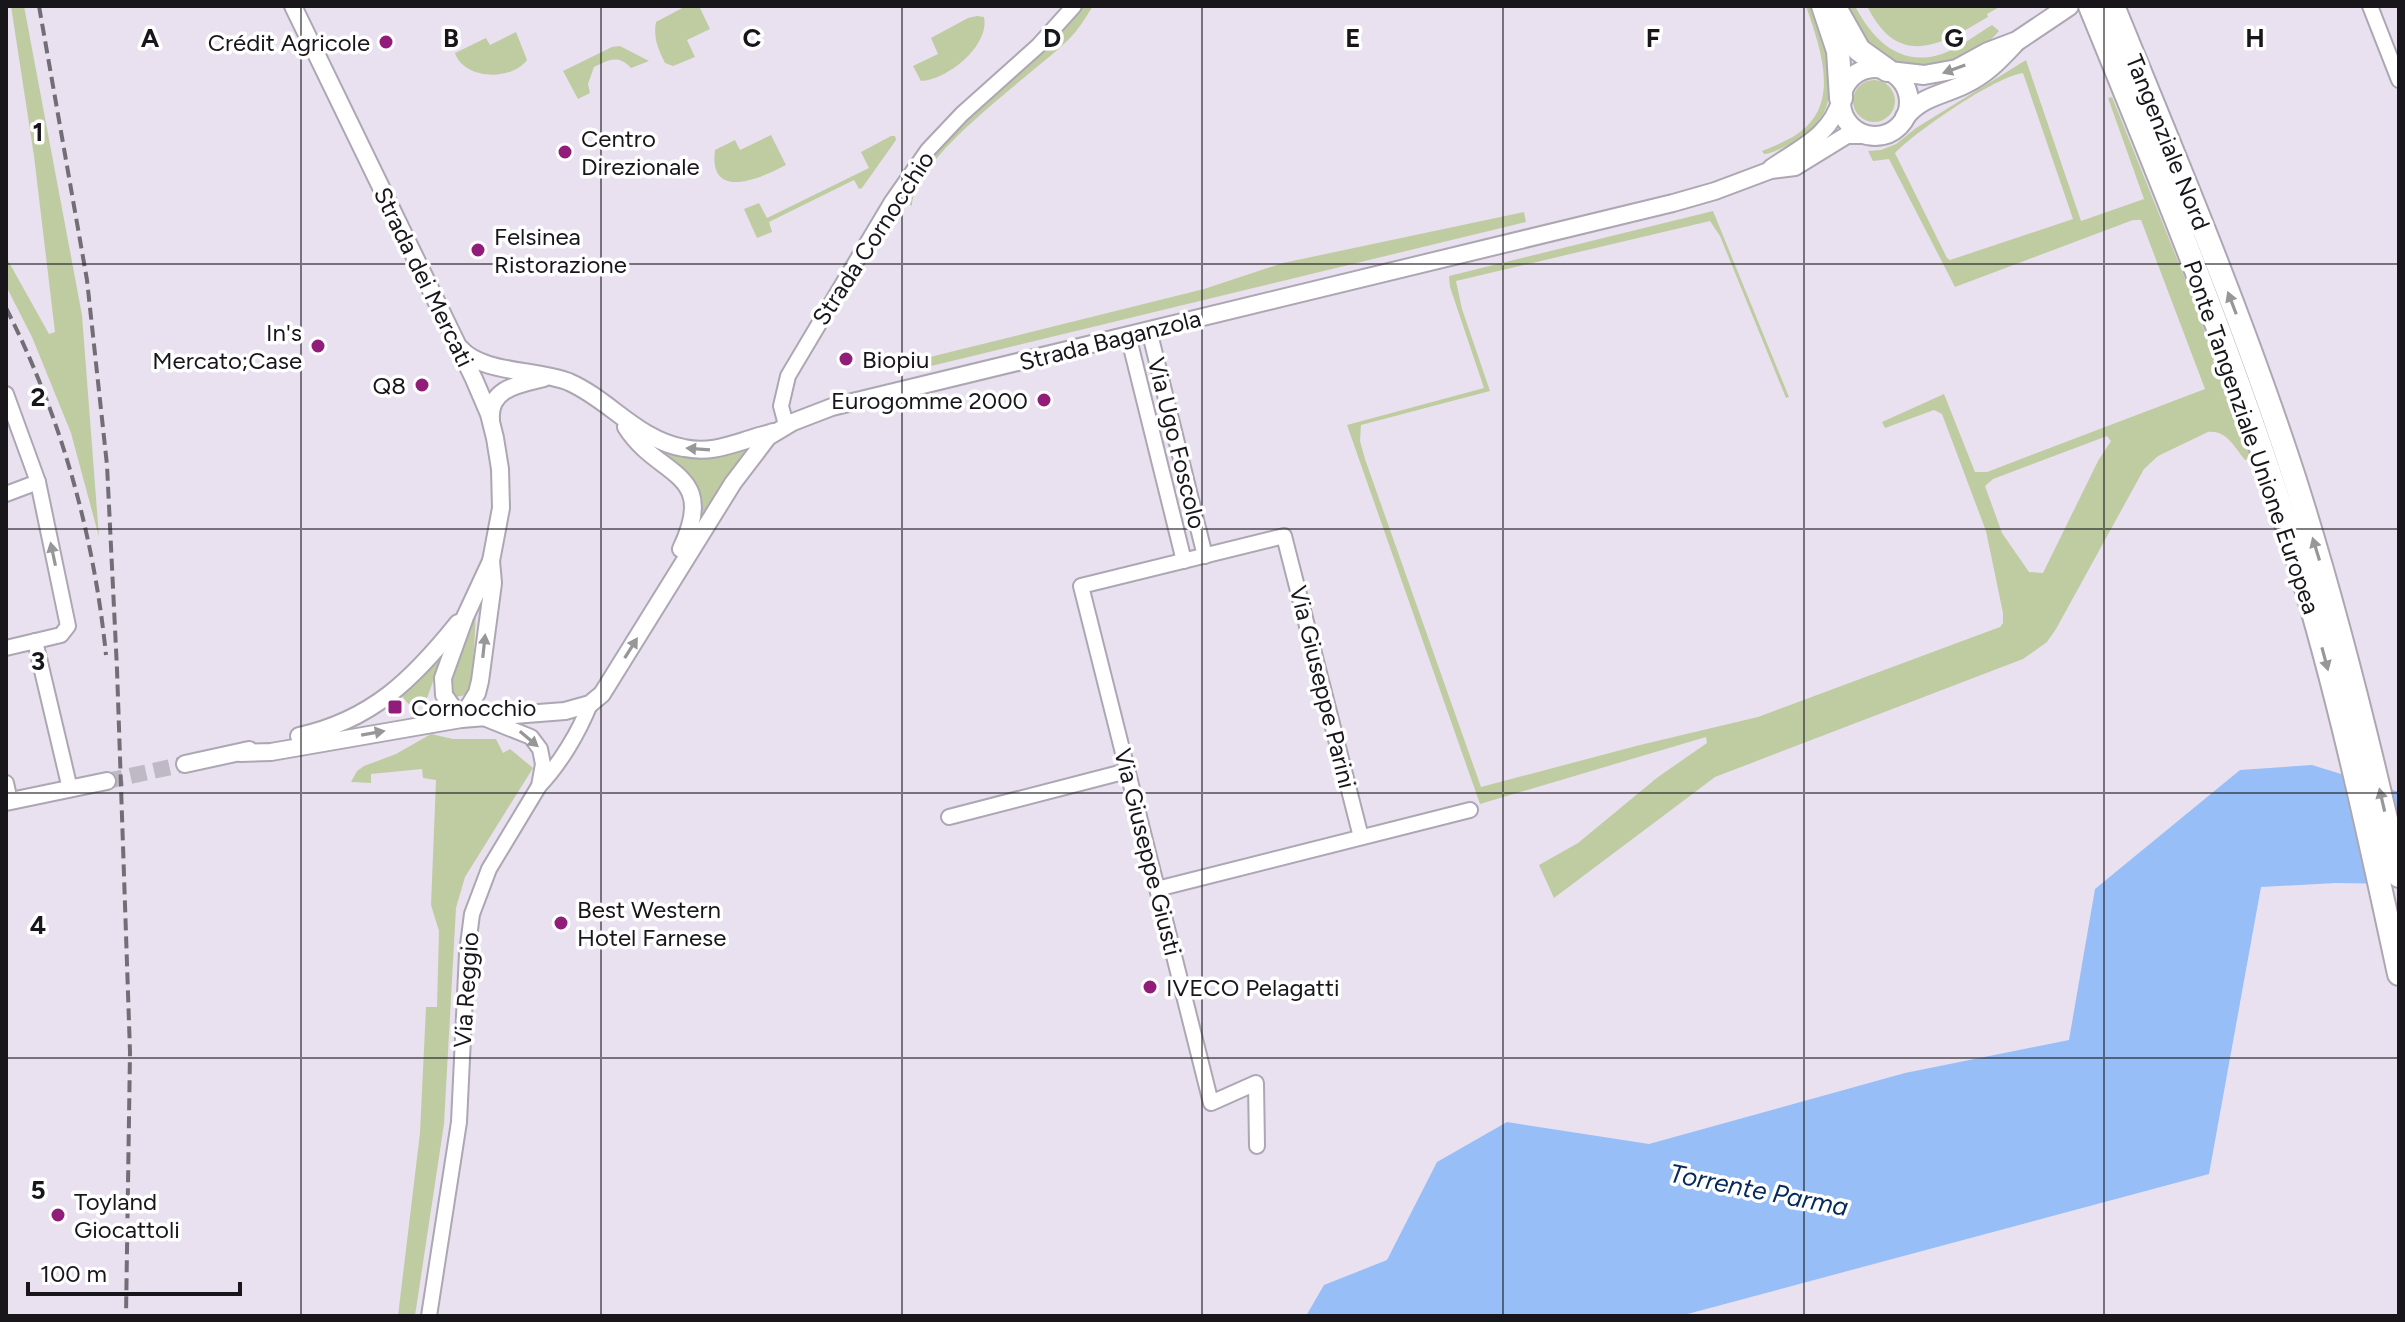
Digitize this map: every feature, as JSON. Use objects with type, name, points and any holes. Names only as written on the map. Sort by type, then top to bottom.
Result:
[{"type":"highway","points":[[1823,6],[1839,58],[1841,98]]},
{"type":"highway","points":[[1834,6],[1854,44],[1887,70]]},
{"type":"highway","name":"Ponte Tangenziale Unione Europea","points":[[2090,6],[2208,298],[2273,482],[2328,669],[2399,974]]},
{"type":"highway","name":"Tangenziale Nord","points":[[2113,6],[2223,278],[2293,475],[2352,677],[2399,876]]},
{"type":"main road","name":"Strada Baganzola","points":[[1841,98],[1847,82],[1855,74],[1870,68],[1915,75],[1945,73],[2017,41],[2069,6]]},
{"type":"main road","name":"Strada Baganzola","points":[[1868,135],[1890,132],[1928,98],[1978,77],[1997,63],[2017,41]]},
{"type":"main road","points":[[1887,70],[1906,89],[1909,100],[1905,117]]},
{"type":"main road","points":[[1841,98],[1841,109],[1849,124],[1868,135]]},
{"type":"street","name":"Strada dei Mercati","points":[[293,6],[454,339],[491,423],[498,453],[501,492],[499,527],[491,561],[466,614],[442,685],[447,700],[461,719]]},
{"type":"street","name":"Strada Cornocchio","points":[[779,429],[788,376],[907,178],[947,129],[1038,46],[1074,6]]},
{"type":"street","points":[[2370,6],[2399,80]]},
{"type":"street","name":"Strada Baganzola","points":[[1767,171],[1823,132],[1841,98]]},
{"type":"street","name":"Strada Baganzola","points":[[615,413],[653,438],[693,450],[725,448],[832,407],[1673,203],[1767,171],[1801,164],[1847,135],[1868,135]]},
{"type":"street","name":"Via Ugo Foscolo","points":[[1149,330],[1205,556]]},
{"type":"street","name":"Via Ugo Foscolo","points":[[1128,335],[1184,561]]},
{"type":"street","points":[[454,339],[464,352],[476,360],[495,367],[550,377],[582,389],[615,413],[639,443],[681,477],[692,498],[691,526],[668,589]]},
{"type":"street","points":[[491,423],[491,408],[498,395],[514,386],[550,377]]},
{"type":"street","points":[[6,394],[38,482],[68,626],[61,635],[6,648]]},
{"type":"street","points":[[461,719],[565,711],[590,704],[602,694],[727,491],[779,429]]},
{"type":"street","points":[[6,494],[38,482]]},
{"type":"street","name":"Via Giuseppe Parini","points":[[1205,556],[1284,536],[1361,837]]},
{"type":"street","points":[[1184,561],[1205,556]]},
{"type":"street","name":"Strada dei Mercati","points":[[240,753],[268,752],[461,719],[477,693],[481,673],[493,583],[491,561]]},
{"type":"street","name":"Via Giuseppe Giusti","points":[[1184,561],[1081,586],[1211,1103],[1256,1083],[1257,1146]]},
{"type":"street","name":"Strada dei Mercati","points":[[185,764],[240,753],[328,728],[375,705],[426,662],[466,614]]},
{"type":"street","points":[[35,641],[70,789]]},
{"type":"street","points":[[539,786],[584,720],[590,704]]},
{"type":"street","points":[[482,718],[507,725],[533,739],[542,756],[539,786]]},
{"type":"street","points":[[949,817],[1127,771]]},
{"type":"street","points":[[6,783],[7,802],[107,781]]},
{"type":"street","name":"Via Reggio","points":[[429,1316],[459,1122],[467,953],[472,914],[489,869],[539,786]]},
{"type":"street","points":[[1157,889],[1470,810]]},
{"type":"green space","points":[[11,6],[24,6],[82,315],[99,537],[71,433],[32,337],[6,286],[6,257],[49,334],[55,332],[34,156]]},
{"type":"green space","points":[[686,6],[699,6],[710,29],[687,40],[695,57],[673,66],[665,63],[658,48],[656,22]]},
{"type":"green space","points":[[1082,6],[1093,6],[1071,37],[977,118],[932,164],[918,186],[912,206],[901,198],[946,138],[1053,40]]},
{"type":"green space","points":[[1806,6],[1817,6],[1827,46],[1831,85],[1828,103],[1820,119],[1807,133],[1782,148],[1764,154],[1762,151],[1791,138],[1807,126],[1817,113],[1822,99],[1823,68]]},
{"type":"green space","points":[[1842,6],[1855,6],[1870,29],[1889,48],[1913,57],[1942,54],[1992,25],[1999,31],[1971,53],[1955,60],[1919,66],[1885,58],[1869,48]]},
{"type":"green space","points":[[1867,6],[2001,6],[1987,14],[1988,17],[1953,36],[1922,46],[1907,45],[1893,39],[1879,26]]},
{"type":"green space","points":[[977,16],[984,17],[984,28],[974,50],[943,75],[921,81],[913,66],[938,54],[931,38]]},
{"type":"green space","points":[[516,32],[527,60],[511,72],[478,73],[460,62],[455,53],[486,38],[490,45]]},
{"type":"green space","points":[[620,46],[649,61],[631,68],[622,61],[613,60],[594,67],[588,84],[590,93],[578,99],[563,71]]},
{"type":"green space","points":[[2026,60],[2081,221],[2144,199],[2108,98],[2112,97],[2190,291],[2251,458],[2245,460],[2230,440],[2215,432],[2208,432],[2158,456],[2144,469],[2047,642],[2023,659],[1715,777],[1554,898],[1539,865],[1578,843],[1658,777],[1707,743],[1706,737],[1480,804],[1347,425],[1484,388],[1449,276],[1713,211],[1789,397],[1786,398],[1720,236],[1710,221],[1456,281],[1462,309],[1490,391],[1361,425],[1360,441],[1365,459],[1481,787],[1758,717],[2000,627],[2003,613],[1986,531],[1942,414],[1934,410],[1885,428],[1882,422],[1944,394],[1975,472],[1987,472],[2205,389],[2141,220],[2133,220],[1955,287],[1889,159],[1873,161],[1868,151],[1896,144],[1916,128]],"holes":[[[2023,73],[2073,219],[1950,260],[1895,153],[1956,106],[1994,84]],[[2107,436],[2111,441],[2043,573],[2029,572],[2002,533],[1985,486],[1993,479]]]},
{"type":"green space","points":[[1874,80],[1889,86],[1895,101],[1889,116],[1874,122],[1859,116],[1853,101],[1859,86]]},
{"type":"green space","points":[[771,135],[786,165],[752,180],[728,181],[720,176],[715,166],[715,150],[735,140],[740,150]]},
{"type":"green space","points":[[895,136],[896,140],[862,188],[859,189],[854,180],[769,222],[772,232],[757,238],[744,209],[759,203],[767,218],[869,168],[861,152]]},
{"type":"green space","points":[[1524,212],[1526,222],[927,367],[926,358],[1204,289],[1283,263]]},
{"type":"green space","points":[[751,448],[700,519],[693,489],[660,451],[706,458]]},
{"type":"green space","points":[[476,613],[472,686],[466,695],[455,697],[450,691],[449,679]]},
{"type":"green space","points":[[442,657],[427,698],[411,707],[401,695]]},
{"type":"green space","points":[[431,734],[453,739],[496,739],[503,753],[510,749],[533,768],[465,877],[456,908],[444,1124],[415,1316],[398,1316],[420,1133],[426,1007],[437,1007],[439,931],[431,905],[436,780],[423,778],[422,769],[371,774],[371,783],[351,782],[364,766],[396,754]]},
{"type":"water","name":"Torrente Parma","points":[[2312,765],[2399,792],[2399,884],[2261,887],[2209,1174],[1680,1316],[1306,1316],[1324,1285],[1387,1260],[1437,1162],[1507,1122],[1649,1144],[1905,1073],[2069,1040],[2095,889],[2240,770]]},
{"type":"tunnel","points":[[107,781],[185,764]]},
{"type":"railway","points":[[39,6],[87,280],[107,465],[130,1052],[126,1316]]},
{"type":"railway","points":[[6,308],[43,391],[72,477],[93,565],[106,655]]},
{"type":"place","name":"Crédit Agricole","points":[[386,42]]},
{"type":"place","name":"Centro Direzionale","points":[[565,152]]},
{"type":"place","name":"Felsinea Ristorazione","points":[[478,250]]},
{"type":"place","name":"In's Mercato;Case","points":[[318,346]]},
{"type":"place","name":"Biopiu","points":[[846,359]]},
{"type":"place","name":"Q8","points":[[422,385]]},
{"type":"place","name":"Eurogomme 2000","points":[[1044,400]]},
{"type":"place","name":"Cornocchio","points":[[395,707]]},
{"type":"place","name":"Best Western Hotel Farnese","points":[[561,923]]},
{"type":"place","name":"IVECO Pelagatti","points":[[1150,987]]},
{"type":"place","name":"Toyland Giocattoli","points":[[58,1215]]}]
